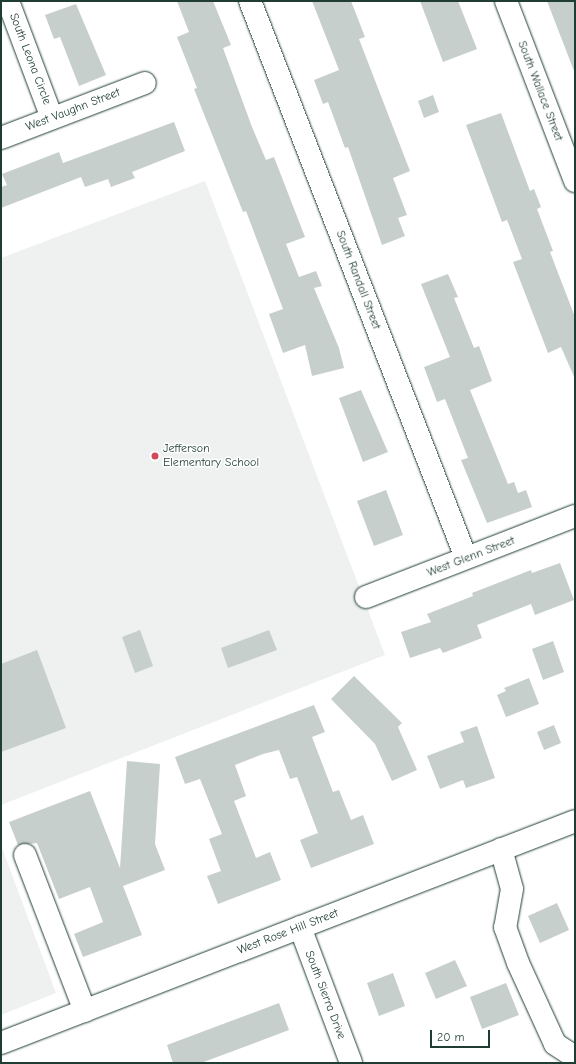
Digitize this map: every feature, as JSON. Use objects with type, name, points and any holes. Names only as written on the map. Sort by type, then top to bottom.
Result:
[{"type":"street","name":"South Leona Circle","points":[[8,1],[52,118]]},
{"type":"street","name":"South Randall Street","points":[[250,1],[466,558]]},
{"type":"street","name":"South Wallace Street","points":[[506,1],[575,181]]},
{"type":"street","name":"West Vaughn Street","points":[[1,138],[145,83]]},
{"type":"street","name":"West Glenn Street","points":[[366,597],[575,516]]},
{"type":"street","name":"West Rose Hill Street","points":[[1,1043],[575,821]]},
{"type":"street","points":[[501,849],[512,889],[505,927],[518,964],[555,1044],[569,1053]]},
{"type":"street","points":[[25,854],[85,1011]]},
{"type":"street","name":"South Sierra Drive","points":[[300,927],[351,1063]]},
{"type":"shaded area","name":"Jefferson Elementary School","points":[[205,181],[385,655],[1,805],[1,258]]},
{"type":"shaded area","points":[[1,845],[56,993],[1,1015]]},
{"type":"building","points":[[177,1],[213,1],[231,45],[223,48],[252,127],[266,160],[274,157],[305,237],[286,244],[299,277],[316,271],[322,286],[314,288],[339,348],[344,368],[312,376],[305,345],[283,353],[269,314],[283,309],[246,211],[243,212],[194,89],[197,88],[177,37],[189,32]]},
{"type":"building","points":[[312,1],[351,1],[365,37],[359,39],[410,171],[393,178],[407,215],[398,218],[405,236],[382,245],[348,147],[345,148],[328,102],[323,104],[314,80],[339,70]]},
{"type":"building","points":[[420,1],[458,1],[477,49],[443,62]]},
{"type":"building","points":[[547,1],[575,1],[574,71]]},
{"type":"building","points":[[76,4],[106,75],[79,86],[60,37],[54,39],[45,15]]},
{"type":"building","points":[[433,95],[439,112],[424,118],[418,101]]},
{"type":"building","points":[[501,113],[530,191],[534,189],[541,207],[537,209],[553,251],[550,252],[575,317],[575,379],[561,347],[548,353],[513,262],[522,259],[507,220],[502,222],[466,125]]},
{"type":"building","points":[[174,122],[185,151],[132,172],[135,178],[111,187],[108,179],[85,187],[81,177],[1,208],[1,187],[7,185],[2,174],[59,152],[63,163]]},
{"type":"building","points":[[448,274],[458,297],[454,298],[474,348],[479,346],[492,381],[470,390],[508,484],[514,482],[518,493],[526,490],[532,507],[487,523],[461,460],[468,458],[445,399],[437,402],[424,367],[450,357],[421,284]]},
{"type":"building","points":[[361,390],[388,452],[363,462],[339,398]]},
{"type":"building","points":[[386,490],[403,535],[374,546],[357,501]]},
{"type":"building","points":[[560,563],[574,600],[535,615],[531,604],[477,625],[482,638],[443,653],[440,648],[410,658],[401,632],[431,622],[427,614],[473,596],[472,593],[531,570],[532,573]]},
{"type":"building","points":[[140,630],[153,666],[135,673],[122,637]]},
{"type":"building","points":[[269,630],[277,650],[228,668],[221,648]]},
{"type":"building","points":[[553,641],[564,672],[543,680],[532,649]]},
{"type":"building","points":[[37,650],[66,728],[1,752],[1,664]]},
{"type":"building","points":[[354,676],[402,723],[398,727],[417,770],[392,781],[375,744],[331,699]]},
{"type":"building","points":[[529,678],[539,704],[506,717],[497,695],[506,691],[504,688]]},
{"type":"building","points":[[314,705],[325,732],[312,737],[333,792],[339,790],[351,820],[363,815],[374,844],[311,868],[300,840],[318,833],[297,777],[290,779],[279,750],[263,754],[235,765],[246,796],[234,801],[256,858],[270,852],[281,880],[218,904],[207,876],[221,871],[209,839],[222,834],[200,779],[185,784],[175,757]]},
{"type":"building","points":[[554,725],[561,743],[544,750],[537,732]]},
{"type":"building","points":[[477,726],[495,778],[466,788],[463,780],[440,789],[427,756],[464,742],[460,732]]},
{"type":"building","points":[[127,761],[160,764],[155,844],[165,870],[123,886],[142,935],[83,957],[74,934],[103,922],[90,887],[59,899],[37,843],[18,845],[9,822],[90,791],[120,868]]},
{"type":"building","points":[[557,903],[569,930],[540,943],[528,916]]},
{"type":"building","points":[[455,960],[467,986],[436,999],[425,973]]},
{"type":"building","points":[[393,973],[405,1006],[379,1016],[367,983]]},
{"type":"building","points":[[506,983],[519,1015],[482,1029],[470,997]]},
{"type":"building","points":[[279,1003],[289,1030],[201,1063],[173,1063],[167,1045]]},
{"type":"place","name":"Jefferson Elementary School","points":[[155,456]]}]
